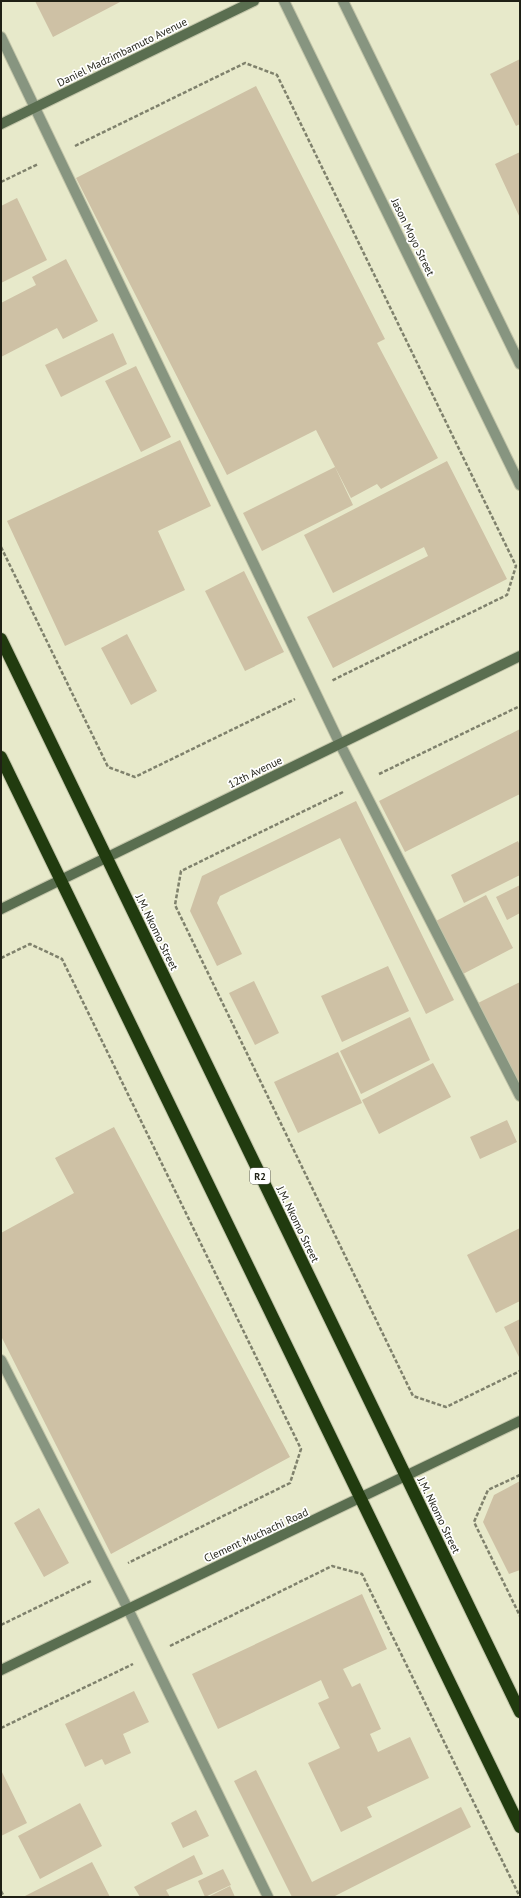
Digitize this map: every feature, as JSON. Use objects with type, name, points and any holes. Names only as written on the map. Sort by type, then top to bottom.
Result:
[{"type":"highway","name":"J.M. Nkomo Street","points":[[1,639],[520,1712]]},
{"type":"highway","points":[[1,757],[520,1827]]},
{"type":"main road","name":"Daniel Madzimbamuto Avenue","points":[[1,124],[254,1]]},
{"type":"main road","name":"12th Avenue","points":[[1,910],[520,656]]},
{"type":"main road","name":"Clement Muchachi Road","points":[[1,1670],[520,1421]]},
{"type":"street","name":"Jason Moyo Street","points":[[284,1],[520,484]]},
{"type":"street","points":[[343,1],[520,364]]},
{"type":"street","points":[[1,37],[340,744],[520,1096]]},
{"type":"street","points":[[1,1360],[128,1609],[268,1897]]},
{"type":"path","points":[[1,182],[245,63],[277,75],[516,566],[507,595],[135,777],[108,767],[1,547]]},
{"type":"path","points":[[520,706],[181,870],[175,905],[413,1396],[446,1407],[520,1371]]},
{"type":"path","points":[[1,958],[30,944],[62,959],[301,1449],[290,1483],[1,1625]]},
{"type":"path","points":[[520,1474],[488,1490],[474,1522],[520,1616]]},
{"type":"path","points":[[1,1728],[332,1566],[362,1574],[520,1897]]},
{"type":"path","points":[[1,1891],[4,1897]]},
{"type":"building","points":[[35,1],[122,1],[53,37]]},
{"type":"building","points":[[520,59],[520,124],[516,126],[490,74]]},
{"type":"building","points":[[256,86],[385,339],[377,343],[438,458],[381,489],[377,484],[351,498],[316,430],[227,475],[76,178]]},
{"type":"building","points":[[520,152],[520,218],[495,164]]},
{"type":"building","points":[[17,198],[47,260],[1,283],[1,206]]},
{"type":"building","points":[[66,259],[98,321],[63,339],[57,328],[1,357],[1,303],[36,285],[32,277]]},
{"type":"building","points":[[113,333],[127,364],[61,397],[45,365]]},
{"type":"building","points":[[136,366],[171,437],[141,452],[105,381]]},
{"type":"building","points":[[180,440],[211,506],[158,531],[185,590],[65,646],[7,521]]},
{"type":"building","points":[[447,461],[507,579],[333,668],[307,617],[428,556],[424,547],[333,593],[304,535]]},
{"type":"building","points":[[335,467],[353,505],[262,551],[243,513]]},
{"type":"building","points":[[244,571],[284,652],[245,671],[205,591]]},
{"type":"building","points":[[127,634],[157,691],[131,705],[101,648]]},
{"type":"building","points":[[520,729],[520,794],[405,852],[379,801]]},
{"type":"building","points":[[356,801],[454,1000],[426,1014],[340,838],[220,896],[217,903],[242,954],[217,966],[190,911],[202,876]]},
{"type":"building","points":[[518,841],[520,846],[520,875],[464,903],[451,875]]},
{"type":"building","points":[[520,885],[520,913],[507,920],[496,897]]},
{"type":"building","points":[[486,895],[513,948],[463,974],[436,921]]},
{"type":"building","points":[[388,966],[409,1011],[342,1042],[321,996]]},
{"type":"building","points":[[254,981],[279,1033],[255,1045],[229,993]]},
{"type":"building","points":[[520,982],[520,1091],[476,1004]]},
{"type":"building","points":[[410,1017],[430,1060],[361,1094],[340,1051]]},
{"type":"building","points":[[338,1052],[362,1103],[298,1133],[274,1082]]},
{"type":"building","points":[[433,1063],[451,1097],[379,1134],[362,1100]]},
{"type":"building","points":[[507,1120],[517,1142],[480,1159],[470,1137]]},
{"type":"building","points":[[114,1127],[290,1457],[111,1554],[1,1336],[1,1233],[74,1193],[55,1158]]},
{"type":"building","points":[[520,1228],[520,1301],[496,1313],[467,1255]]},
{"type":"building","points":[[520,1319],[520,1359],[504,1327]]},
{"type":"building","points":[[520,1481],[520,1570],[509,1574],[483,1522],[494,1495]]},
{"type":"building","points":[[39,1508],[69,1563],[44,1577],[14,1523]]},
{"type":"building","points":[[362,1594],[387,1649],[343,1669],[352,1687],[360,1683],[381,1729],[370,1734],[378,1752],[410,1737],[429,1778],[367,1807],[372,1817],[341,1832],[308,1763],[340,1748],[318,1703],[329,1698],[321,1680],[218,1729],[192,1674]]},
{"type":"building","points":[[134,1691],[149,1722],[123,1734],[131,1753],[105,1765],[102,1759],[85,1767],[65,1724]]},
{"type":"building","points":[[1,1770],[27,1823],[1,1836]]},
{"type":"building","points":[[256,1770],[312,1882],[461,1807],[471,1827],[333,1897],[292,1897],[234,1781]]},
{"type":"building","points":[[80,1803],[102,1846],[40,1879],[18,1836]]},
{"type":"building","points":[[196,1810],[209,1836],[183,1848],[171,1823]]},
{"type":"building","points":[[194,1855],[203,1874],[166,1890],[170,1897],[140,1897],[134,1887]]},
{"type":"building","points":[[92,1862],[110,1897],[23,1897]]},
{"type":"building","points":[[223,1869],[231,1885],[205,1897],[198,1881]]},
{"type":"building","points":[[230,1886],[235,1897],[208,1897]]}]
